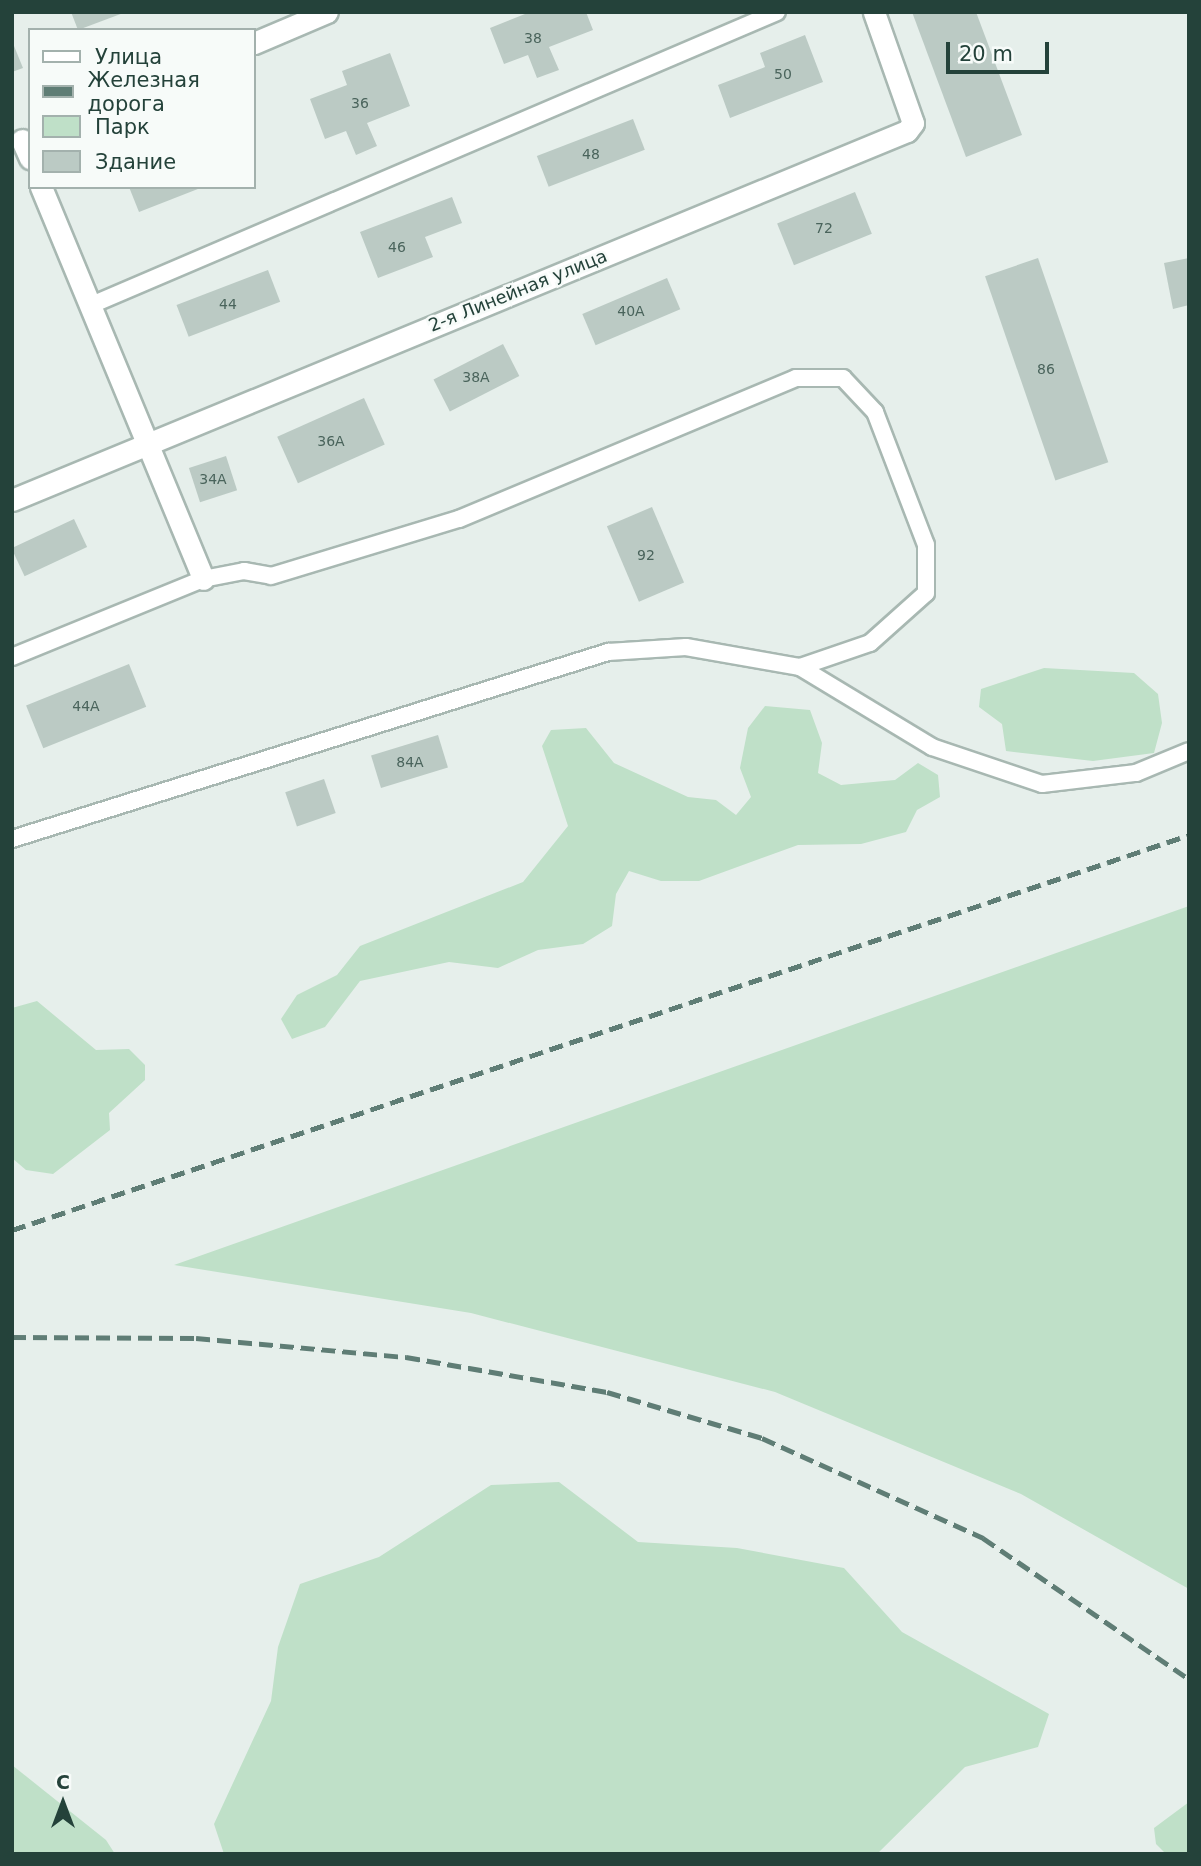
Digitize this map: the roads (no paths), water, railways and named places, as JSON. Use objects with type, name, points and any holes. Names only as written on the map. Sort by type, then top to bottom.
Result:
[{"type":"street","points":[[256,42],[327,12]]},
{"type":"street","name":"2-я Линейная улица","points":[[12,500],[907,131],[913,123],[874,12]]},
{"type":"street","points":[[42,189],[203,579]]},
{"type":"lane","points":[[89,306],[777,12]]},
{"type":"lane","points":[[12,657],[203,579],[244,571],[271,576],[459,519],[796,378],[843,378],[875,412],[926,545],[926,593],[870,643],[800,667]]},
{"type":"lane","points":[[12,839],[608,652],[686,646],[800,667],[932,747],[1042,784],[1136,773],[1189,751]]},
{"type":"railway","points":[[12,1230],[1189,835]]},
{"type":"railway","points":[[12,1337],[196,1338],[406,1357],[607,1392],[762,1438],[983,1538],[1189,1679]]}]
